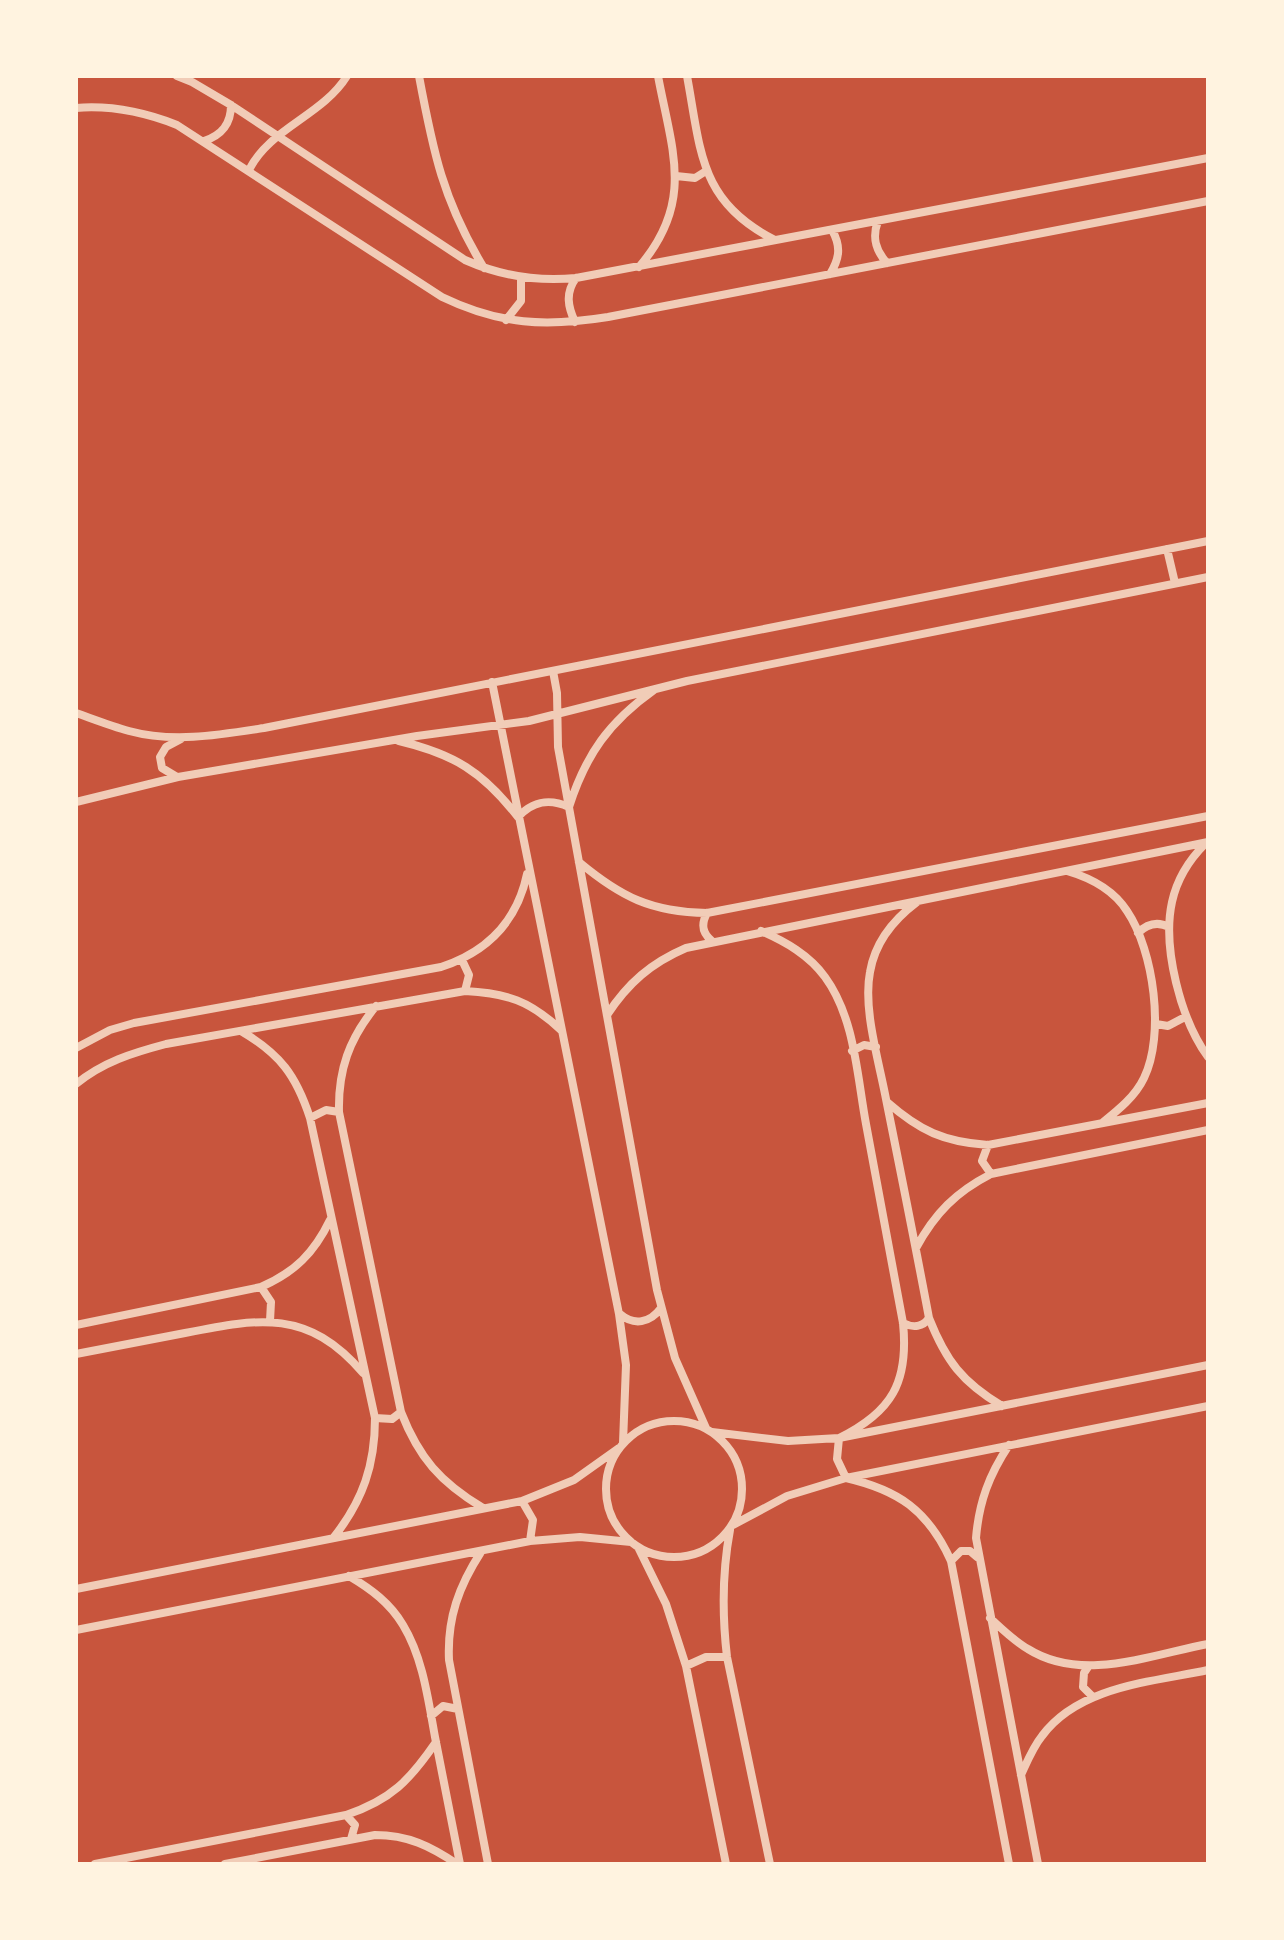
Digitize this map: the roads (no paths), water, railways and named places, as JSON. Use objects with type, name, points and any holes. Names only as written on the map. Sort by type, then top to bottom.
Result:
[{"type":"street","points":[[177,76],[191,79],[446,249],[484,268],[521,278],[576,278],[639,267],[1208,158]]},
{"type":"street","points":[[249,170],[261,151],[332,96],[347,76]]},
{"type":"street","points":[[419,76],[437,168],[449,203],[484,268]]},
{"type":"street","points":[[639,267],[655,248],[674,202],[676,176],[658,76]]},
{"type":"street","points":[[687,76],[706,171],[717,194],[733,214],[776,241]]},
{"type":"street","points":[[204,141],[222,132],[231,115],[231,105]]},
{"type":"street","points":[[76,108],[123,108],[151,114],[177,125],[442,297],[462,307],[506,320],[541,324],[575,322],[1208,201]]},
{"type":"street","points":[[676,176],[689,180],[706,171]]},
{"type":"street","points":[[878,221],[874,239],[887,263]]},
{"type":"street","points":[[830,274],[839,247],[832,230]]},
{"type":"street","points":[[506,320],[521,301],[521,278]]},
{"type":"street","points":[[575,322],[568,298],[570,286],[576,278]]},
{"type":"street","points":[[76,713],[128,731],[157,736],[186,737],[264,728],[1208,541]]},
{"type":"street","points":[[1167,549],[1175,583]]},
{"type":"street","points":[[76,802],[178,777],[394,740],[501,726],[556,715],[658,687],[1208,577]]},
{"type":"street","points":[[553,671],[557,693],[558,747],[661,1308],[684,1382],[709,1430],[725,1443],[742,1474],[742,1501],[731,1527],[722,1593],[727,1657],[770,1864]]},
{"type":"street","points":[[492,682],[619,1314],[626,1365],[621,1446],[611,1463],[606,1480],[606,1497],[619,1529],[634,1544],[666,1604],[686,1666],[726,1864]]},
{"type":"street","points":[[569,807],[578,776],[611,725],[633,704],[658,687]]},
{"type":"street","points":[[178,777],[166,772],[160,757],[166,747],[186,737]]},
{"type":"street","points":[[394,740],[450,756],[476,772],[498,792],[518,817]]},
{"type":"street","points":[[518,817],[526,809],[547,801],[569,807]]},
{"type":"street","points":[[579,862],[625,896],[651,907],[707,913],[1208,816]]},
{"type":"street","points":[[607,1016],[621,993],[651,966],[686,948],[1208,842]]},
{"type":"street","points":[[1208,842],[1191,858],[1179,880],[1171,903],[1169,927],[1185,1017],[1208,1057]]},
{"type":"street","points":[[76,1048],[110,1030],[134,1023],[430,970],[462,960],[482,948],[507,923],[523,892],[528,870]]},
{"type":"street","points":[[1066,870],[1089,878],[1110,892],[1127,911],[1138,933],[1153,993],[1156,1024],[1153,1053],[1143,1081],[1124,1105],[1100,1124]]},
{"type":"street","points":[[920,900],[902,913],[876,951],[870,973],[869,996],[876,1047],[929,1318],[939,1345],[955,1370],[976,1390],[1002,1406]]},
{"type":"street","points":[[707,913],[704,931],[712,941]]},
{"type":"street","points":[[1138,933],[1156,923],[1169,927]]},
{"type":"street","points":[[761,931],[807,957],[825,977],[839,1000],[852,1051],[903,1323],[906,1352],[900,1380],[886,1406],[865,1425],[839,1438]]},
{"type":"street","points":[[462,960],[469,975],[465,991]]},
{"type":"street","points":[[76,1084],[97,1069],[134,1053],[465,991],[492,992],[518,999],[542,1012],[561,1030]]},
{"type":"street","points":[[376,1006],[355,1034],[342,1066],[339,1112],[401,1412],[417,1447],[440,1478],[484,1508]]},
{"type":"street","points":[[1156,1024],[1175,1025],[1185,1017]]},
{"type":"street","points":[[241,1031],[279,1058],[293,1076],[310,1118],[375,1418],[371,1469],[350,1517],[334,1537]]},
{"type":"street","points":[[852,1051],[864,1045],[876,1047]]},
{"type":"street","points":[[887,1102],[908,1121],[932,1135],[959,1143],[988,1145],[1208,1103]]},
{"type":"street","points":[[310,1118],[319,1111],[339,1112]]},
{"type":"street","points":[[916,1249],[928,1224],[946,1203],[967,1186],[991,1174],[1208,1130]]},
{"type":"street","points":[[988,1145],[982,1161],[991,1174]]},
{"type":"street","points":[[76,1325],[261,1287],[284,1276],[304,1261],[320,1241],[331,1219]]},
{"type":"street","points":[[261,1287],[271,1302],[270,1321]]},
{"type":"street","points":[[619,1314],[625,1319],[641,1322],[656,1315],[661,1308]]},
{"type":"street","points":[[903,1323],[921,1325],[929,1318]]},
{"type":"street","points":[[76,1354],[234,1323],[270,1321],[298,1327],[324,1338],[348,1355],[366,1376]]},
{"type":"street","points":[[76,1589],[522,1501],[574,1480],[637,1432],[653,1424],[680,1422],[709,1430],[788,1441],[839,1438],[1208,1365]]},
{"type":"street","points":[[76,1630],[530,1541],[580,1537],[634,1544],[653,1554],[687,1556],[718,1542],[731,1527],[787,1496],[846,1478],[1208,1406]]},
{"type":"street","points":[[375,1418],[392,1419],[401,1412]]},
{"type":"street","points":[[839,1438],[837,1459],[846,1478],[893,1493],[913,1506],[930,1524],[951,1561],[1009,1864]]},
{"type":"street","points":[[1009,1445],[984,1489],[978,1513],[977,1557],[1038,1864]]},
{"type":"street","points":[[522,1501],[533,1520],[530,1541]]},
{"type":"street","points":[[951,1561],[961,1551],[970,1551],[977,1557]]},
{"type":"street","points":[[481,1552],[458,1592],[448,1637],[458,1709],[488,1864]]},
{"type":"street","points":[[349,1575],[387,1603],[413,1643],[431,1716],[458,1864]]},
{"type":"street","points":[[989,1617],[1028,1649],[1046,1659],[1088,1667],[1208,1644]]},
{"type":"street","points":[[686,1666],[706,1657],[727,1657]]},
{"type":"street","points":[[1088,1667],[1084,1673],[1083,1687],[1093,1697]]},
{"type":"street","points":[[1021,1775],[1042,1735],[1074,1707],[1093,1697],[1208,1670]]},
{"type":"street","points":[[431,1716],[443,1706],[458,1709]]},
{"type":"street","points":[[95,1864],[346,1815],[368,1808],[407,1781],[436,1742]]},
{"type":"street","points":[[346,1815],[355,1825],[351,1839]]},
{"type":"street","points":[[228,1864],[351,1839],[396,1835],[418,1841],[458,1864]]}]
